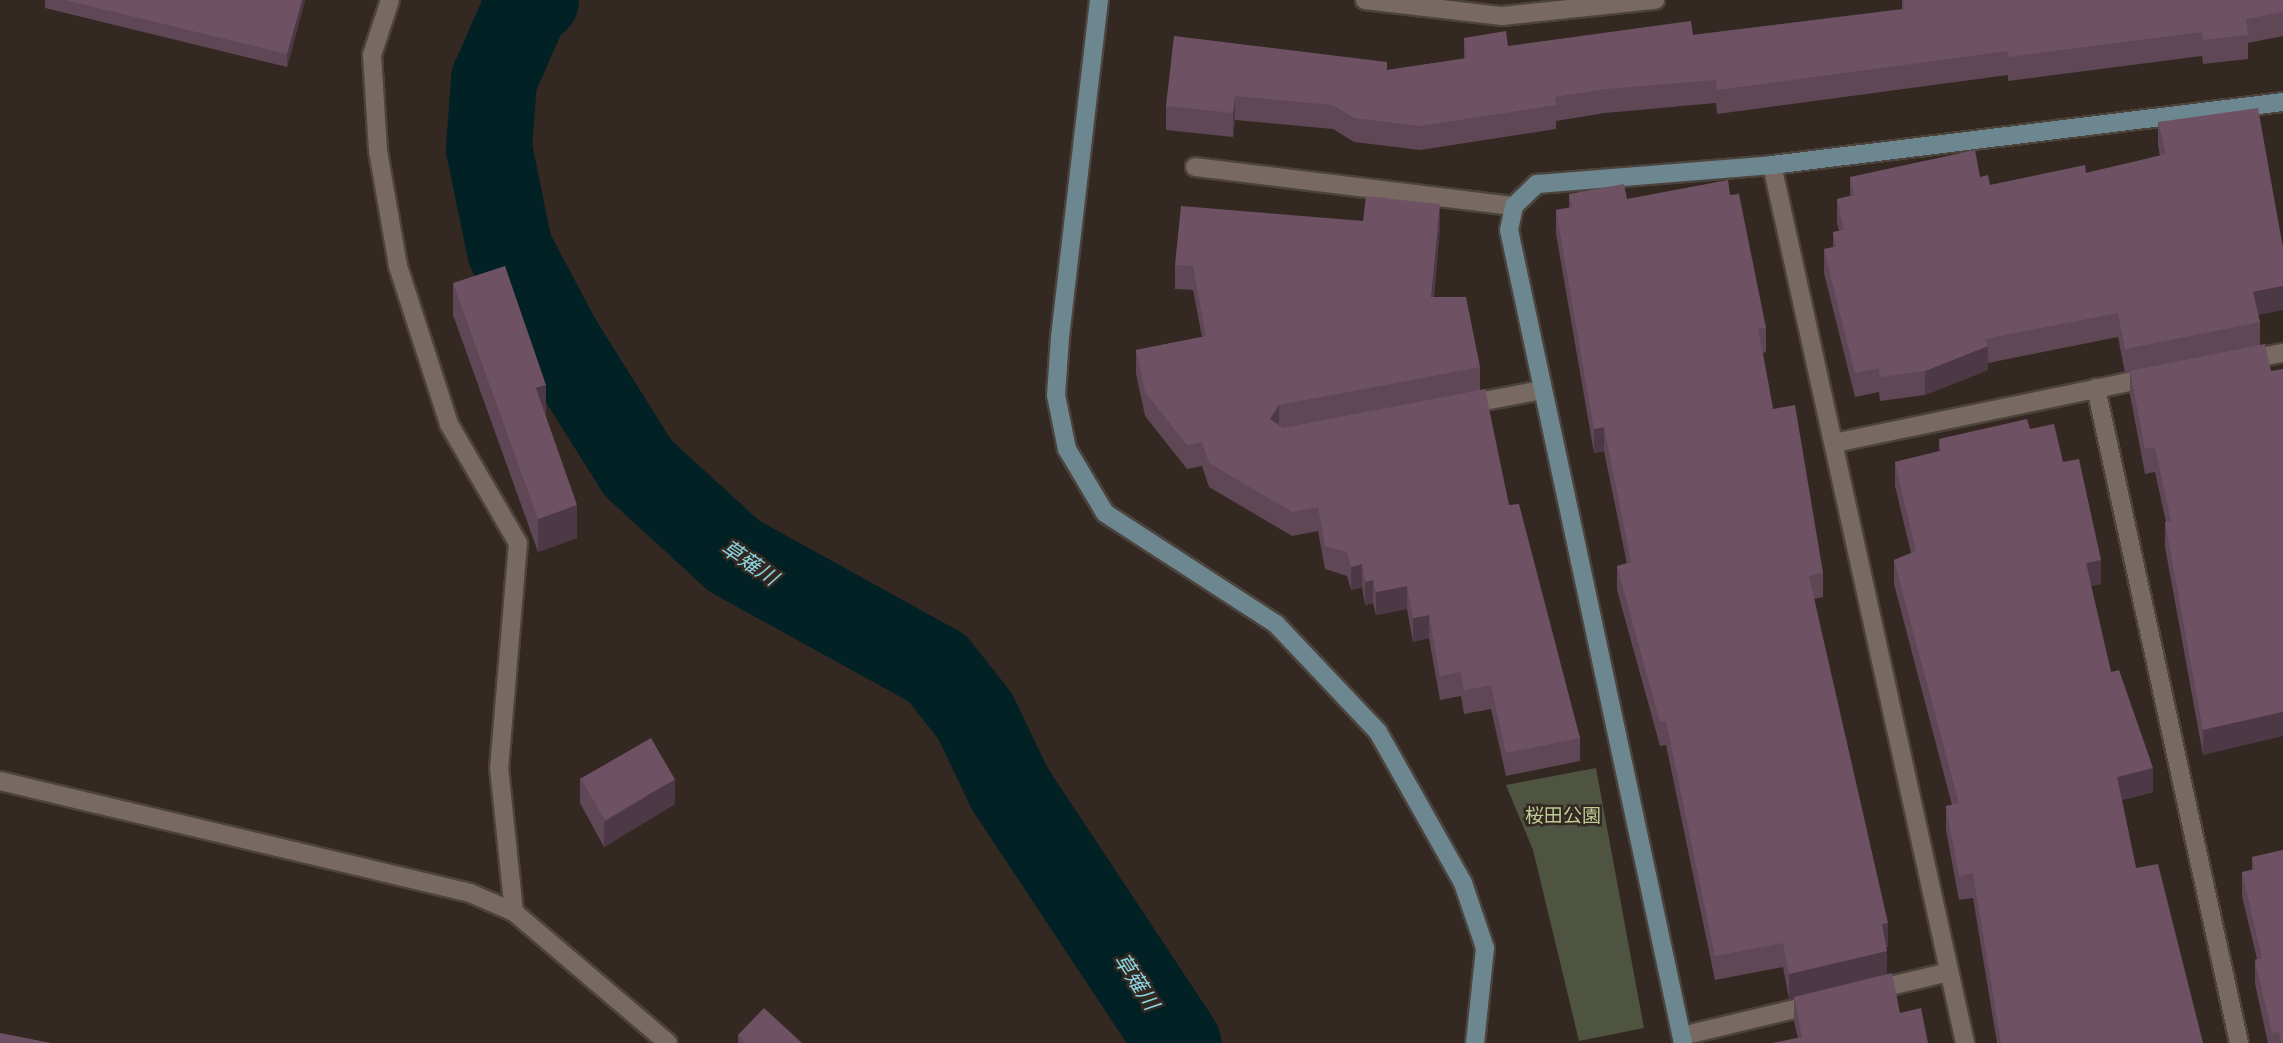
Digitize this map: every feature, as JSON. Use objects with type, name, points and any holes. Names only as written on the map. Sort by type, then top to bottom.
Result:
[{"type":"street","points":[[390,0],[372,55],[378,151],[398,266],[449,424],[518,543],[499,767],[514,912]]},
{"type":"street","points":[[1099,0],[1060,337],[1056,396],[1067,449],[1105,513],[1276,624],[1378,732],[1463,883],[1485,948],[1475,1043]]},
{"type":"street","points":[[1365,0],[1502,16],[1655,0]]},
{"type":"street","points":[[1829,1000],[1683,1039],[1509,230],[1514,206],[1537,184],[1772,165],[2283,102]]},
{"type":"street","points":[[1772,165],[1965,1043]]},
{"type":"street","points":[[1195,167],[1514,206]]},
{"type":"street","points":[[2230,363],[2283,353]]},
{"type":"street","points":[[1834,443],[2176,373]]},
{"type":"street","points":[[2096,388],[2239,1043]]},
{"type":"street","points":[[1446,409],[1542,390]]},
{"type":"street","points":[[0,781],[470,893],[514,912],[668,1043]]},
{"type":"street","points":[[1856,994],[1949,972]]},
{"type":"green space","name":"桜田公園","points":[[1596,768],[1644,1028],[1579,1041],[1533,850],[1506,785]]},
{"type":"building","points":[[65,0],[302,0],[287,54]]},
{"type":"building","points":[[1903,0],[2283,0],[2283,12],[2246,19],[2248,35],[2203,40],[2202,32],[2008,57],[2008,51],[1717,90],[1716,80],[1605,89],[1555,97],[1556,105],[1420,126],[1354,118],[1333,105],[1235,96],[1233,113],[1166,106],[1174,36],[1387,62],[1387,70],[1467,58],[1464,38],[1506,31],[1508,46],[1691,21],[1693,35],[1905,9]]},
{"type":"building","points":[[2258,108],[2283,248],[2283,286],[2253,292],[2260,322],[2125,349],[2118,313],[1985,339],[1988,346],[1925,371],[1880,377],[1879,368],[1855,373],[1824,249],[1836,247],[1833,232],[1844,230],[1837,199],[1854,195],[1850,177],[1975,150],[1980,177],[1988,175],[1990,185],[2085,165],[2086,173],[2166,154],[2158,122]]},
{"type":"building","points":[[1728,180],[1730,195],[1739,194],[1766,328],[1758,329],[1773,409],[1795,405],[1823,573],[1809,576],[1888,923],[1882,924],[1887,951],[1789,974],[1783,943],[1715,956],[1666,721],[1660,722],[1617,566],[1631,562],[1604,427],[1594,429],[1556,210],[1572,207],[1569,194],[1624,184],[1627,199]]},
{"type":"building","points":[[1366,196],[1440,204],[1431,297],[1466,297],[1480,367],[1279,405],[1270,419],[1283,428],[1485,389],[1509,505],[1519,504],[1580,738],[1506,753],[1491,685],[1464,690],[1461,672],[1440,676],[1429,615],[1413,618],[1407,586],[1376,592],[1373,580],[1365,582],[1362,564],[1351,567],[1347,552],[1325,546],[1318,507],[1292,512],[1209,463],[1202,442],[1187,445],[1145,392],[1136,350],[1206,336],[1193,266],[1175,265],[1181,206],[1363,221]]},
{"type":"building","points":[[505,266],[546,385],[536,388],[577,505],[538,519],[453,283]]},
{"type":"building","points":[[2265,344],[2271,371],[2283,369],[2283,712],[2203,730],[2165,522],[2171,521],[2155,447],[2145,449],[2130,371]]},
{"type":"building","points":[[2027,419],[2030,429],[2054,424],[2063,462],[2079,459],[2101,560],[2086,563],[2111,672],[2119,670],[2153,768],[2117,777],[2136,868],[2158,864],[2203,1043],[2001,1043],[1973,873],[1959,876],[1946,806],[1959,803],[1894,560],[1916,551],[1895,462],[1941,451],[1939,439]]},
{"type":"building","points":[[651,738],[675,780],[605,820],[581,778]]},
{"type":"building","points":[[2283,850],[2281,1043],[2279,1032],[2272,1033],[2255,960],[2262,958],[2242,872],[2255,869],[2252,857]]},
{"type":"building","points":[[1892,973],[1900,1013],[1921,1008],[1928,1043],[1772,1043],[1802,1037],[1794,997]]},
{"type":"building","points":[[764,1008],[802,1043],[746,1043],[738,1035]]},
{"type":"building","points":[[0,1033],[51,1043],[0,1043]]},
{"type":"waterway","name":"草薙川","points":[[536,0],[526,7],[494,80],[489,148],[510,250],[559,342],[638,468],[734,556],[937,668],[975,716],[1010,789],[1178,1043]]}]
